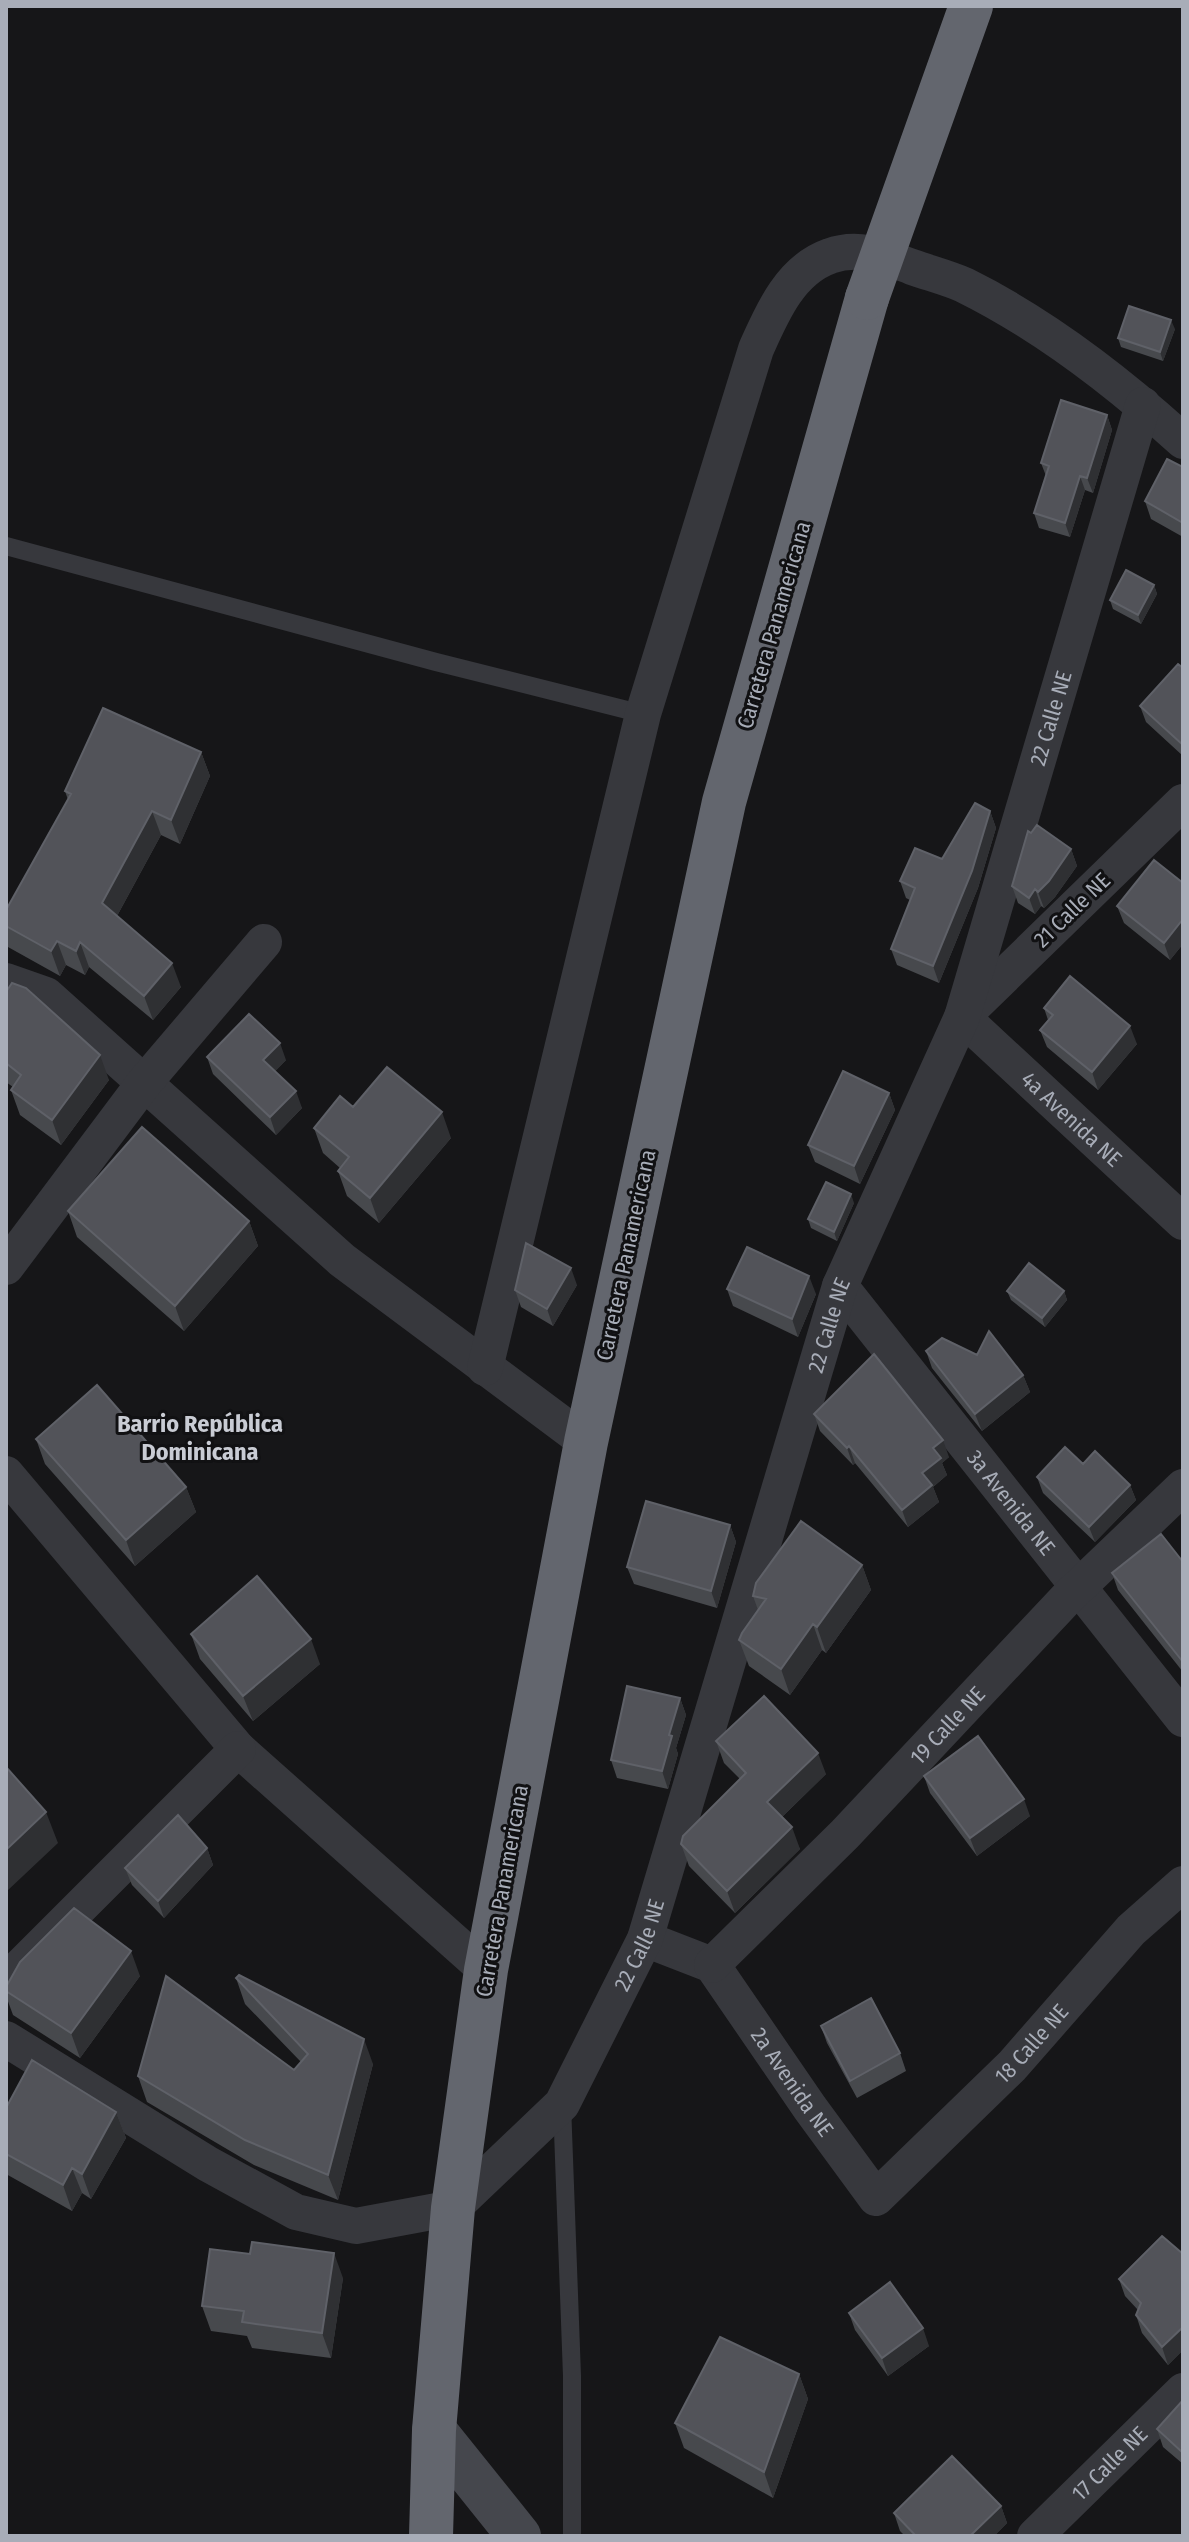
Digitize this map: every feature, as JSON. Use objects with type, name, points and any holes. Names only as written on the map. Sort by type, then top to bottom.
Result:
[{"type":"highway","name":"Carretera Panamericana","points":[[431,2536],[434,2430],[453,2208],[486,1970],[586,1442],[724,802],[867,298],[971,6]]},
{"type":"street","points":[[485,1368],[643,714],[756,349],[794,280],[813,264],[849,251],[873,253],[961,284],[1054,337],[1143,405],[1183,441]]},
{"type":"street","name":"22 Calle NE","points":[[453,2208],[562,2104],[645,1939],[840,1286],[962,1017],[1143,405]]},
{"type":"street","name":"21 Calle NE","points":[[962,1017],[1183,802]]},
{"type":"street","points":[[6,1267],[144,1083],[264,942]]},
{"type":"street","points":[[6,981],[46,995],[342,1260],[586,1442]]},
{"type":"street","name":"4a Avenida NE","points":[[962,1017],[1179,1211]]},
{"type":"street","name":"3a Avenida NE","points":[[840,1286],[1183,1719]]},
{"type":"street","points":[[6,1474],[238,1749],[486,1970]]},
{"type":"street","name":"19 Calle NE","points":[[712,1965],[845,1834],[1080,1586],[1183,1487]]},
{"type":"street","points":[[6,1981],[238,1749]]},
{"type":"street","name":"18 Calle NE","points":[[876,2198],[1012,2066],[1131,1930],[1183,1884]]},
{"type":"street","points":[[645,1939],[712,1965]]},
{"type":"street","name":"2a Avenida NE","points":[[712,1965],[876,2198]]},
{"type":"street","points":[[6,2039],[208,2164],[296,2212],[356,2226],[453,2208]]},
{"type":"street","name":"17 Calle NE","points":[[1035,2536],[1183,2391]]},
{"type":"street","points":[[434,2430],[519,2536]]},
{"type":"lane","points":[[6,546],[421,658],[643,714]]},
{"type":"lane","points":[[562,2104],[572,2376],[572,2536]]},
{"type":"building","points":[[1129,306],[1171,320],[1160,352],[1118,338]]},
{"type":"building","points":[[1061,400],[1107,415],[1087,478],[1080,476],[1065,523],[1034,513],[1049,466],[1041,463]]},
{"type":"building","points":[[1167,459],[1183,467],[1183,523],[1145,501]]},
{"type":"building","points":[[1126,570],[1154,585],[1138,615],[1110,600]]},
{"type":"building","points":[[1178,664],[1183,668],[1183,745],[1140,706]]},
{"type":"building","points":[[103,708],[201,752],[171,820],[152,811],[102,903],[172,963],[144,996],[80,942],[76,951],[57,941],[51,951],[6,926],[6,910],[71,794],[65,791]]},
{"type":"building","points":[[975,803],[990,811],[972,871],[933,966],[891,949],[915,888],[900,881],[915,848],[942,859]]},
{"type":"building","points":[[1037,825],[1071,849],[1049,881],[1038,892],[1035,889],[1029,898],[1012,886],[1028,831],[1031,833]]},
{"type":"building","points":[[1154,860],[1183,883],[1183,919],[1164,943],[1117,906]]},
{"type":"building","points":[[1070,976],[1130,1026],[1092,1072],[1040,1030],[1053,1015],[1044,1008]]},
{"type":"building","points":[[12,983],[26,988],[100,1055],[52,1120],[11,1090],[21,1075],[6,1063],[6,992]]},
{"type":"building","points":[[249,1014],[280,1043],[263,1060],[296,1091],[270,1117],[207,1057]]},
{"type":"building","points":[[387,1067],[442,1112],[370,1198],[338,1171],[349,1157],[314,1128],[340,1096],[353,1107]]},
{"type":"building","points":[[843,1071],[889,1093],[854,1166],[808,1145]]},
{"type":"building","points":[[142,1127],[249,1221],[175,1306],[68,1211]]},
{"type":"building","points":[[826,1182],[851,1194],[834,1232],[808,1219]]},
{"type":"building","points":[[526,1243],[571,1268],[547,1309],[515,1290]]},
{"type":"building","points":[[747,1247],[809,1276],[792,1319],[727,1289]]},
{"type":"building","points":[[1029,1263],[1064,1291],[1042,1318],[1007,1291]]},
{"type":"building","points":[[989,1331],[1023,1375],[975,1414],[926,1351],[942,1338],[977,1355]]},
{"type":"building","points":[[874,1354],[943,1440],[933,1448],[941,1458],[922,1473],[932,1485],[902,1510],[849,1446],[847,1448],[814,1414]]},
{"type":"building","points":[[97,1385],[186,1487],[126,1540],[36,1439]]},
{"type":"building","points":[[1065,1447],[1083,1464],[1095,1451],[1130,1485],[1089,1527],[1037,1477]]},
{"type":"building","points":[[646,1501],[730,1525],[711,1591],[627,1567]]},
{"type":"building","points":[[801,1521],[862,1565],[817,1627],[813,1624],[781,1669],[739,1640],[766,1599],[753,1596],[756,1583]]},
{"type":"building","points":[[1161,1534],[1183,1562],[1183,1662],[1112,1573]]},
{"type":"building","points":[[257,1576],[311,1639],[243,1696],[191,1634]]},
{"type":"building","points":[[627,1686],[680,1698],[662,1771],[611,1760]]},
{"type":"building","points":[[764,1696],[818,1753],[767,1802],[792,1827],[727,1891],[681,1844],[683,1836],[746,1773],[716,1741]]},
{"type":"building","points":[[978,1736],[1024,1799],[970,1838],[924,1776]]},
{"type":"building","points":[[6,1767],[46,1812],[6,1850]]},
{"type":"building","points":[[178,1815],[207,1848],[158,1901],[125,1868]]},
{"type":"building","points":[[74,1908],[131,1951],[71,2033],[6,1991],[6,1987],[20,1962]]},
{"type":"building","points":[[239,1975],[364,2039],[328,2175],[245,2140],[138,2076],[166,1976],[294,2070],[308,2054],[236,1978]]},
{"type":"building","points":[[871,1998],[900,2053],[850,2081],[821,2026]]},
{"type":"building","points":[[32,2060],[116,2112],[82,2174],[72,2168],[63,2185],[6,2154],[6,2108]]},
{"type":"building","points":[[1162,2236],[1183,2254],[1183,2327],[1162,2347],[1136,2315],[1141,2303],[1119,2279]]},
{"type":"building","points":[[252,2242],[334,2253],[322,2333],[242,2322],[244,2311],[202,2306],[210,2249],[250,2254]]},
{"type":"building","points":[[890,2282],[923,2328],[882,2358],[849,2313]]},
{"type":"building","points":[[720,2337],[799,2374],[764,2472],[675,2423]]},
{"type":"building","points":[[1183,2400],[1183,2453],[1157,2429]]},
{"type":"building","points":[[952,2456],[1001,2506],[970,2536],[916,2536],[894,2513]]},
{"type":"district","name":"Barrio República Dominicana","points":[[200,1438]]}]
